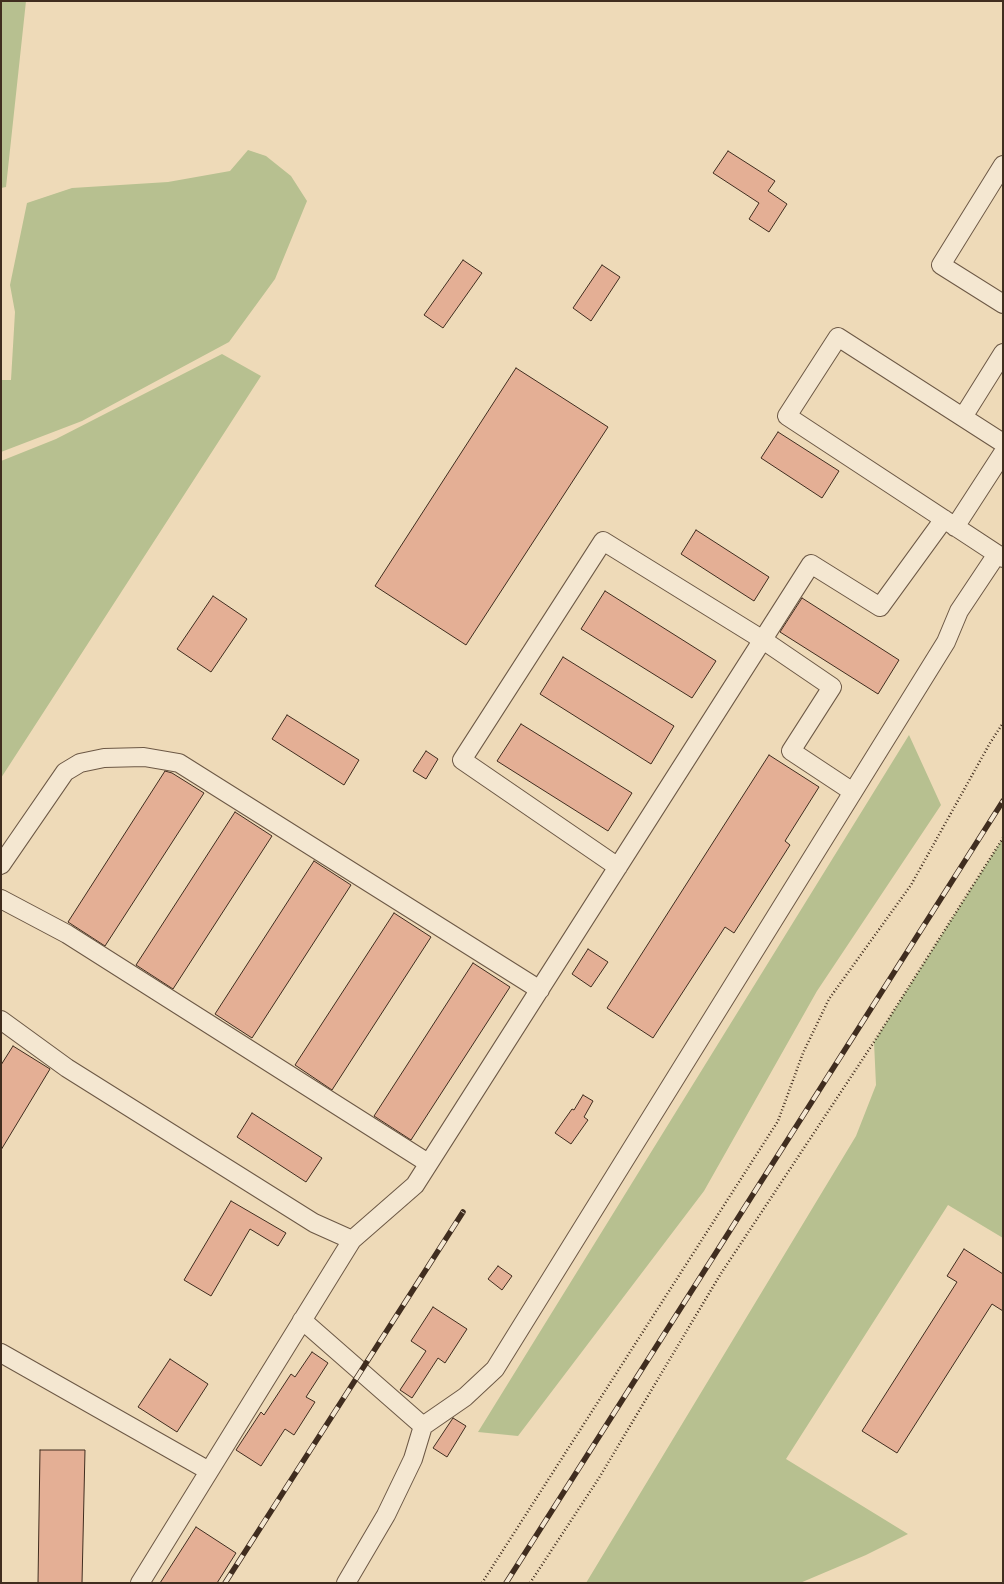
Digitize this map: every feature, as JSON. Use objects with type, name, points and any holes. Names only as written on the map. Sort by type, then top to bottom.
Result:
[{"type":"lane","points":[[1003,166],[941,265],[1003,304]]},
{"type":"lane","points":[[346,1583],[386,1515],[410,1467],[423,1426],[465,1397],[495,1369],[946,642],[959,610],[1000,556],[787,416],[838,337],[1003,442]]},
{"type":"lane","points":[[963,417],[1003,353]]},
{"type":"lane","points":[[140,1583],[352,1240],[415,1184],[811,564],[880,607],[1003,453]]},
{"type":"lane","points":[[618,867],[462,760],[602,541],[763,640],[832,687],[791,751],[853,792]]},
{"type":"lane","points":[[1,865],[65,772],[80,763],[104,758],[144,757],[179,763],[540,990]]},
{"type":"lane","points":[[1,899],[67,934],[428,1164]]},
{"type":"lane","points":[[1,1020],[67,1068],[314,1223],[352,1240]]},
{"type":"lane","points":[[302,1320],[423,1426]]},
{"type":"lane","points":[[1,1353],[209,1471]]},
{"type":"path","points":[[482,1583],[778,1121],[803,1053],[829,999],[911,885],[1003,723]]},
{"type":"path","points":[[530,1583],[599,1478],[720,1276],[874,1042],[1003,838]]},
{"type":"green space","points":[[1,1],[26,1],[6,187],[1,188]]},
{"type":"green space","points":[[248,150],[266,156],[291,176],[307,201],[275,279],[229,342],[82,421],[1,452],[1,380],[11,380],[15,312],[10,285],[27,203],[72,188],[168,182],[230,171]]},
{"type":"green space","points":[[222,354],[261,376],[1,778],[1,461],[56,439]]},
{"type":"green space","points":[[909,735],[941,805],[817,991],[704,1191],[518,1436],[478,1432]]},
{"type":"green space","points":[[1003,838],[1003,1238],[948,1205],[786,1459],[908,1534],[866,1555],[800,1583],[586,1583],[856,1136],[876,1085],[874,1042]]},
{"type":"building","points":[[728,151],[775,181],[768,191],[787,204],[769,232],[749,219],[759,203],[713,173]]},
{"type":"building","points":[[463,260],[482,273],[443,328],[424,315]]},
{"type":"building","points":[[602,265],[620,277],[591,321],[573,308]]},
{"type":"building","points":[[516,368],[608,427],[466,645],[375,586]]},
{"type":"building","points":[[778,432],[839,471],[822,498],[761,458]]},
{"type":"building","points":[[696,530],[769,577],[754,601],[681,554]]},
{"type":"building","points":[[605,591],[716,661],[692,698],[581,629]]},
{"type":"building","points":[[213,596],[247,619],[211,672],[177,649]]},
{"type":"building","points":[[802,598],[899,660],[878,694],[780,632]]},
{"type":"building","points":[[563,657],[674,726],[651,764],[540,694]]},
{"type":"building","points":[[287,715],[359,760],[344,785],[272,739]]},
{"type":"building","points":[[521,724],[632,793],[608,831],[497,761]]},
{"type":"building","points":[[426,751],[438,759],[426,779],[413,771]]},
{"type":"building","points":[[769,755],[819,787],[785,841],[790,845],[734,933],[725,927],[653,1038],[607,1008]]},
{"type":"building","points":[[165,771],[172,773],[204,793],[105,946],[68,922]]},
{"type":"building","points":[[235,812],[272,836],[173,989],[136,965]]},
{"type":"building","points":[[314,861],[351,885],[252,1038],[215,1014]]},
{"type":"building","points":[[394,913],[431,937],[332,1090],[295,1065]]},
{"type":"building","points":[[588,949],[608,962],[591,987],[572,974]]},
{"type":"building","points":[[473,963],[510,987],[411,1140],[374,1116]]},
{"type":"building","points":[[13,1046],[50,1069],[1,1150],[1,1065]]},
{"type":"building","points":[[583,1095],[593,1101],[584,1117],[588,1120],[571,1144],[555,1133],[572,1109],[574,1110]]},
{"type":"building","points":[[252,1113],[322,1158],[306,1182],[237,1137]]},
{"type":"building","points":[[231,1201],[286,1233],[278,1246],[250,1229],[211,1296],[184,1280]]},
{"type":"building","points":[[964,1249],[1003,1274],[1003,1311],[992,1304],[897,1453],[862,1431],[957,1282],[947,1276]]},
{"type":"building","points":[[498,1266],[512,1276],[502,1290],[488,1279]]},
{"type":"building","points":[[433,1307],[467,1329],[445,1363],[438,1358],[412,1398],[400,1390],[426,1351],[411,1341]]},
{"type":"building","points":[[312,1352],[328,1363],[306,1397],[315,1402],[294,1435],[285,1429],[261,1466],[236,1450],[261,1412],[264,1415],[291,1374],[295,1377]]},
{"type":"building","points":[[170,1359],[208,1384],[177,1432],[138,1407]]},
{"type":"building","points":[[453,1418],[466,1426],[447,1457],[433,1448]]},
{"type":"building","points":[[40,1450],[85,1450],[82,1583],[38,1583]]},
{"type":"building","points":[[196,1527],[236,1553],[217,1583],[160,1583]]},
{"type":"railway","points":[[506,1583],[1003,801]]},
{"type":"railway","points":[[225,1583],[463,1212]]}]
